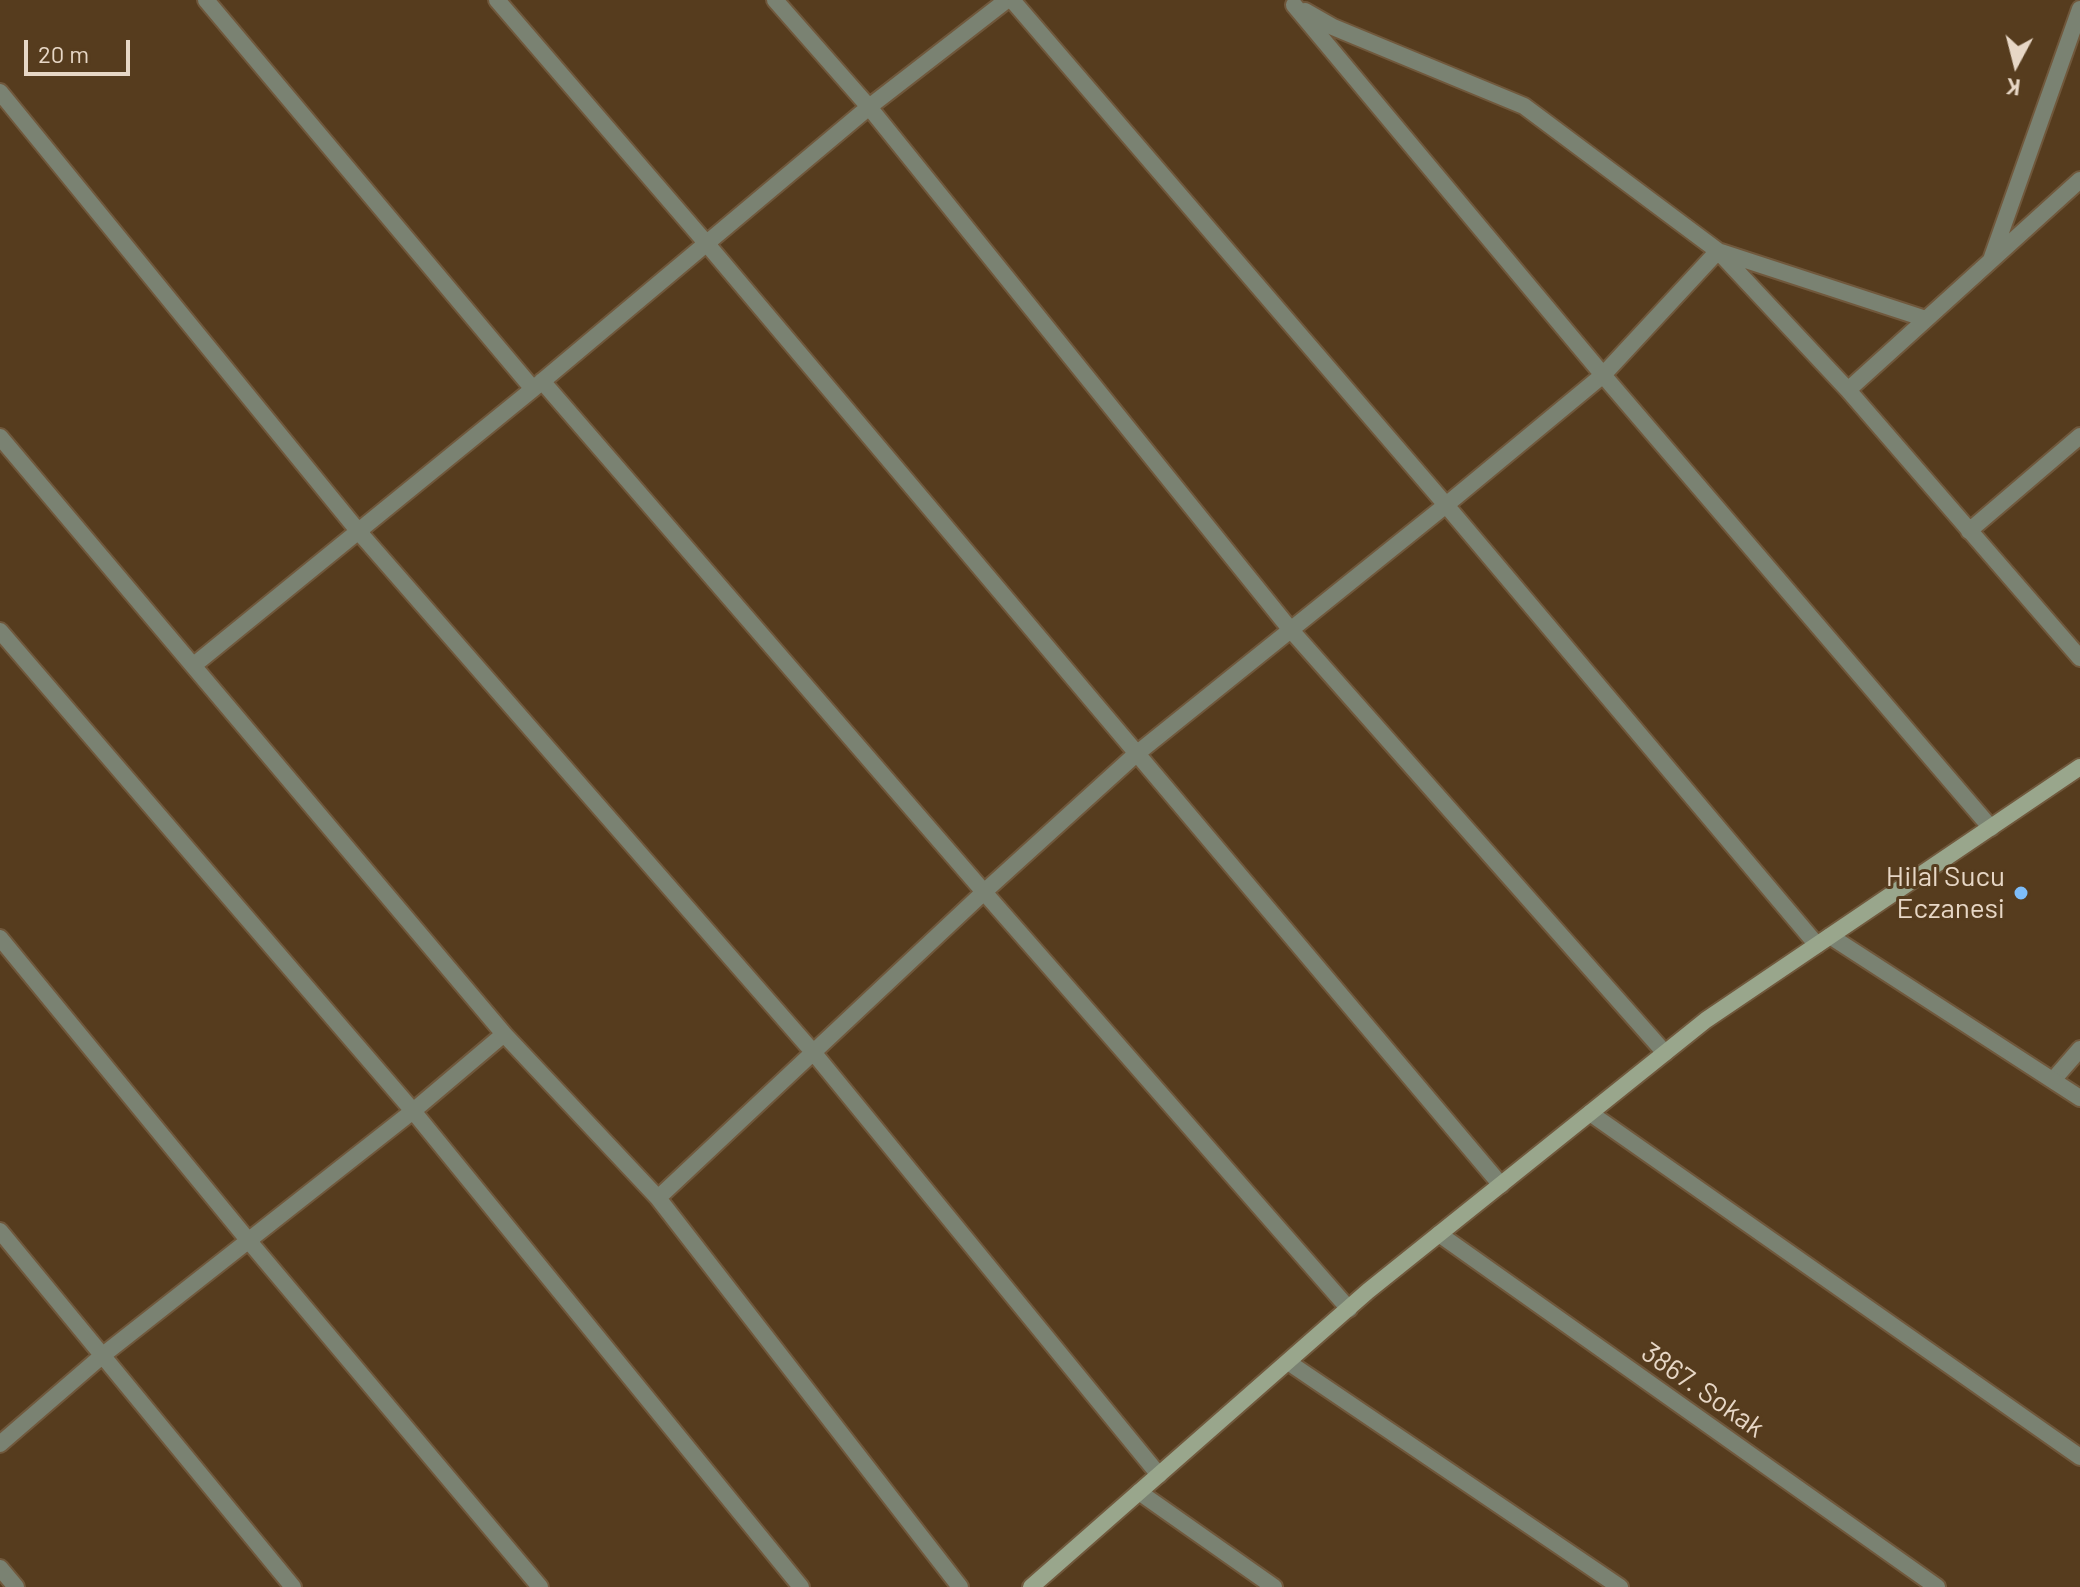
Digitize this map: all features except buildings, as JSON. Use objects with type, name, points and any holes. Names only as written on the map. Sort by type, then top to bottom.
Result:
[{"type":"main road","points":[[1031,1587],[1349,1309],[1706,1020],[2080,767]]},
{"type":"street","points":[[206,0],[537,385],[1349,1309]]},
{"type":"street","points":[[497,0],[707,244],[1135,755],[1501,1185]]},
{"type":"street","points":[[775,0],[869,107],[1290,629],[1665,1053]]},
{"type":"street","points":[[194,665],[537,385],[869,107],[1009,0],[1824,940],[2080,1098]]},
{"type":"street","points":[[1290,3],[1333,27],[1524,106],[1718,251],[1848,390],[2080,658]]},
{"type":"street","points":[[1290,3],[1991,828]]},
{"type":"street","points":[[1990,261],[2080,9]]},
{"type":"street","points":[[0,92],[359,532],[813,1052],[1159,1475]]},
{"type":"street","points":[[1848,390],[2080,180]]},
{"type":"street","points":[[1718,251],[1926,319]]},
{"type":"street","points":[[658,1198],[1135,755],[1603,375],[1718,251]]},
{"type":"street","points":[[1969,531],[2080,436]]},
{"type":"street","points":[[0,437],[504,1034],[658,1198],[960,1587]]},
{"type":"street","points":[[0,631],[413,1111],[801,1587]]},
{"type":"street","points":[[0,938],[248,1240],[540,1587]]},
{"type":"street","points":[[0,1444],[103,1355],[413,1111],[504,1034]]},
{"type":"street","points":[[2053,1080],[2080,1049]]},
{"type":"street","points":[[1590,1113],[2080,1457]]},
{"type":"street","points":[[0,1231],[293,1587]]},
{"type":"street","name":"3867. Sokak","points":[[1439,1234],[1927,1584]]},
{"type":"street","points":[[1288,1362],[1620,1587]]},
{"type":"street","points":[[1139,1492],[1274,1587]]},
{"type":"street","points":[[0,1568],[16,1587]]},
{"type":"place","name":"Hilal Sucu Eczanesi","points":[[2021,893]]}]
